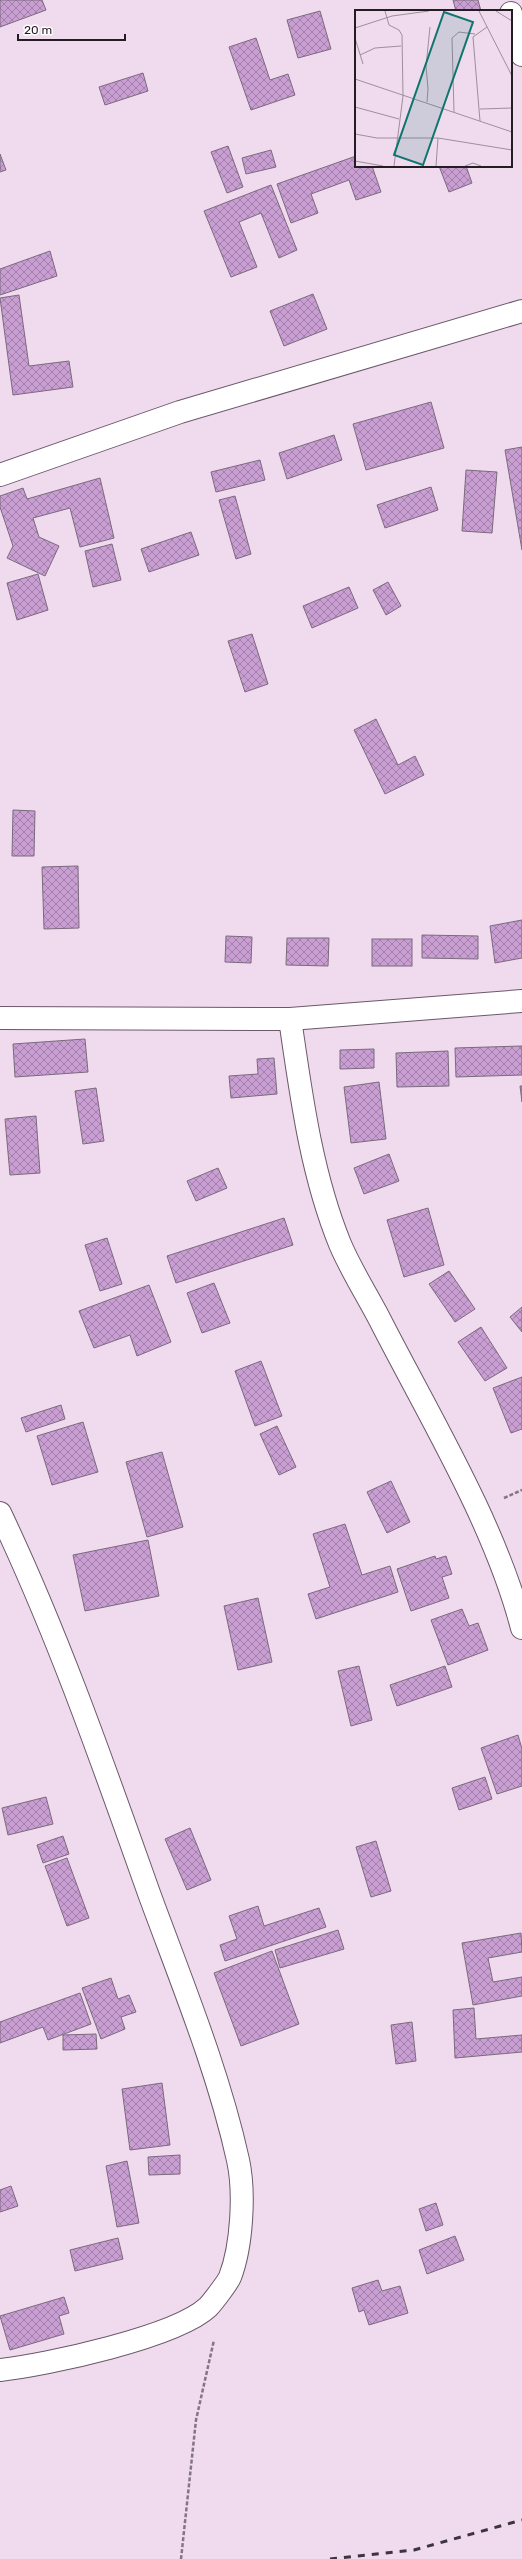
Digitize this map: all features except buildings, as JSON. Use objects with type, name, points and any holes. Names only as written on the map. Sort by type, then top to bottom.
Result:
[{"type":"street","points":[[508,0],[510,10]]},
{"type":"street","points":[[512,16],[522,55]]},
{"type":"street","points":[[0,476],[180,412],[522,311]]},
{"type":"street","points":[[0,1018],[290,1019],[522,1001]]},
{"type":"street","points":[[290,1019],[305,1116],[316,1168],[340,1244],[478,1510],[514,1599],[522,1628]]},
{"type":"street","points":[[0,1513],[28,1571],[88,1724],[211,2065],[238,2162],[242,2200],[237,2247],[230,2278],[208,2307],[168,2330],[40,2366],[0,2370]]},
{"type":"path","points":[[181,2559],[196,2420],[215,2337]]},
{"type":"railway","points":[[330,2559],[414,2550],[522,2520]]}]
